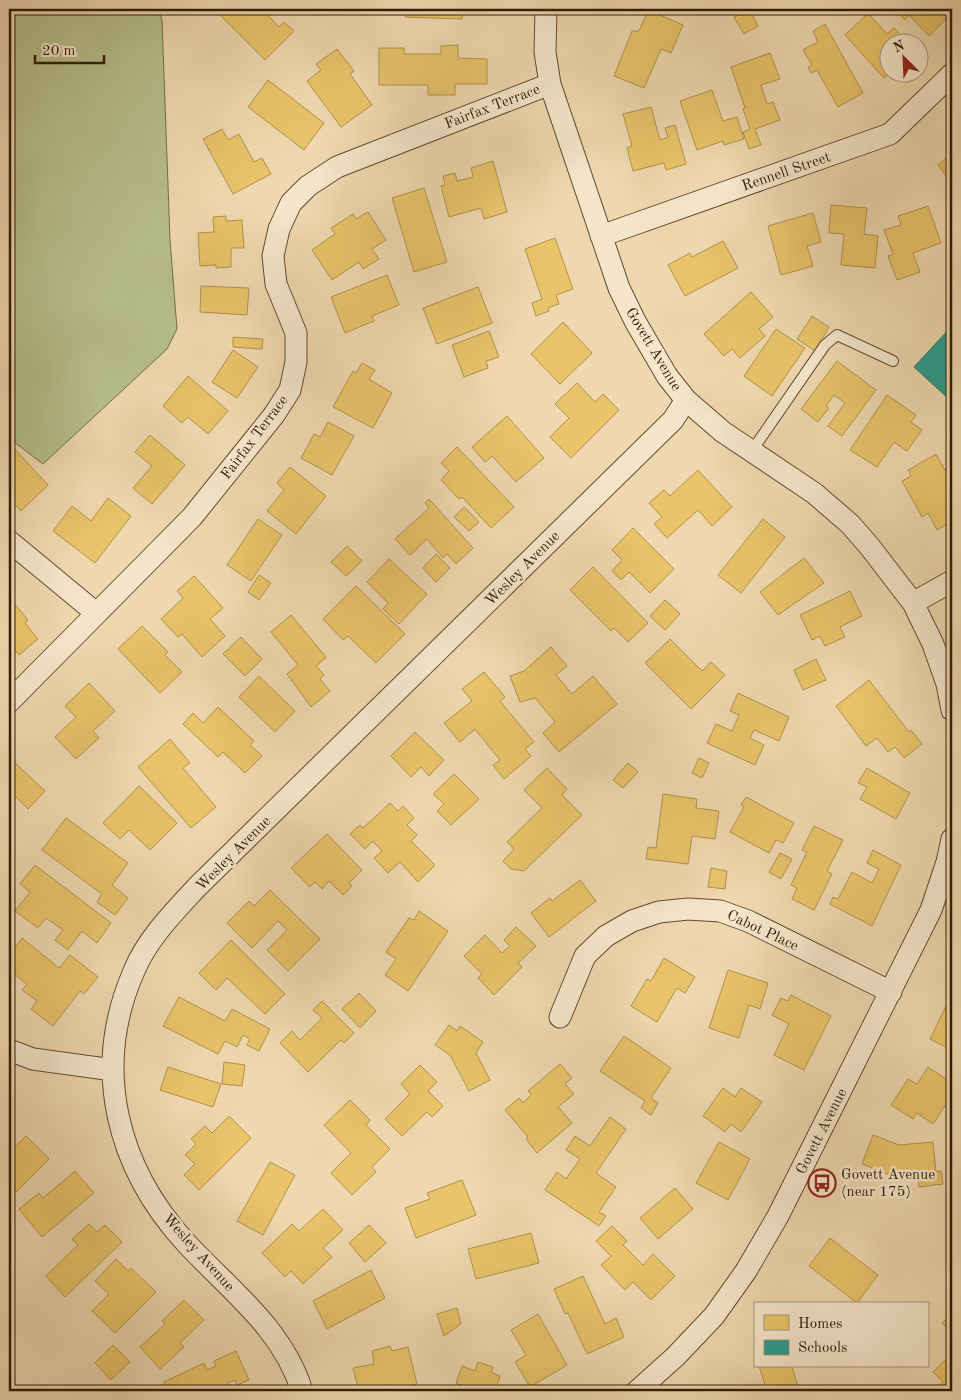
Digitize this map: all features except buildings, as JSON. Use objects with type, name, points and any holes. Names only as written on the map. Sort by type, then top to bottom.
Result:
[{"type":"street","name":"Govett Avenue","points":[[546,9],[545,52],[550,84],[601,236],[634,321],[668,376],[686,400],[723,432],[814,493],[850,524],[890,570],[913,603],[933,644],[947,684],[952,710]]},
{"type":"street","name":"Rennell Street","points":[[601,236],[890,134],[952,74]]},
{"type":"street","name":"Fairfax Terrace","points":[[9,702],[192,517],[274,415],[290,390],[296,362],[296,333],[276,284],[273,256],[279,230],[291,203],[308,186],[337,167],[550,84]]},
{"type":"street","name":"Wesley Avenue","points":[[302,1391],[289,1356],[269,1329],[187,1243],[167,1219],[138,1176],[124,1141],[115,1102],[113,1070],[123,999],[134,970],[152,940],[173,913],[673,420],[686,400]]},
{"type":"street","points":[[9,541],[96,613]]},
{"type":"street","points":[[913,603],[952,581]]},
{"type":"street","name":"Govett Avenue","points":[[637,1391],[714,1316],[746,1271],[778,1216],[931,910],[947,862],[952,839]]},
{"type":"street","name":"Cabot Place","points":[[560,1017],[585,956],[606,936],[632,921],[659,912],[688,909],[720,911],[748,921],[891,992]]},
{"type":"street","points":[[9,1050],[33,1059],[113,1070]]},
{"type":"lane","points":[[751,452],[825,344],[837,335],[893,361]]},
{"type":"green space","points":[[9,9],[159,9],[162,21],[170,240],[177,329],[167,349],[43,464],[9,438]]},
{"type":"place","name":"Govett Avenue (near 175)","points":[[822,1183]]}]
